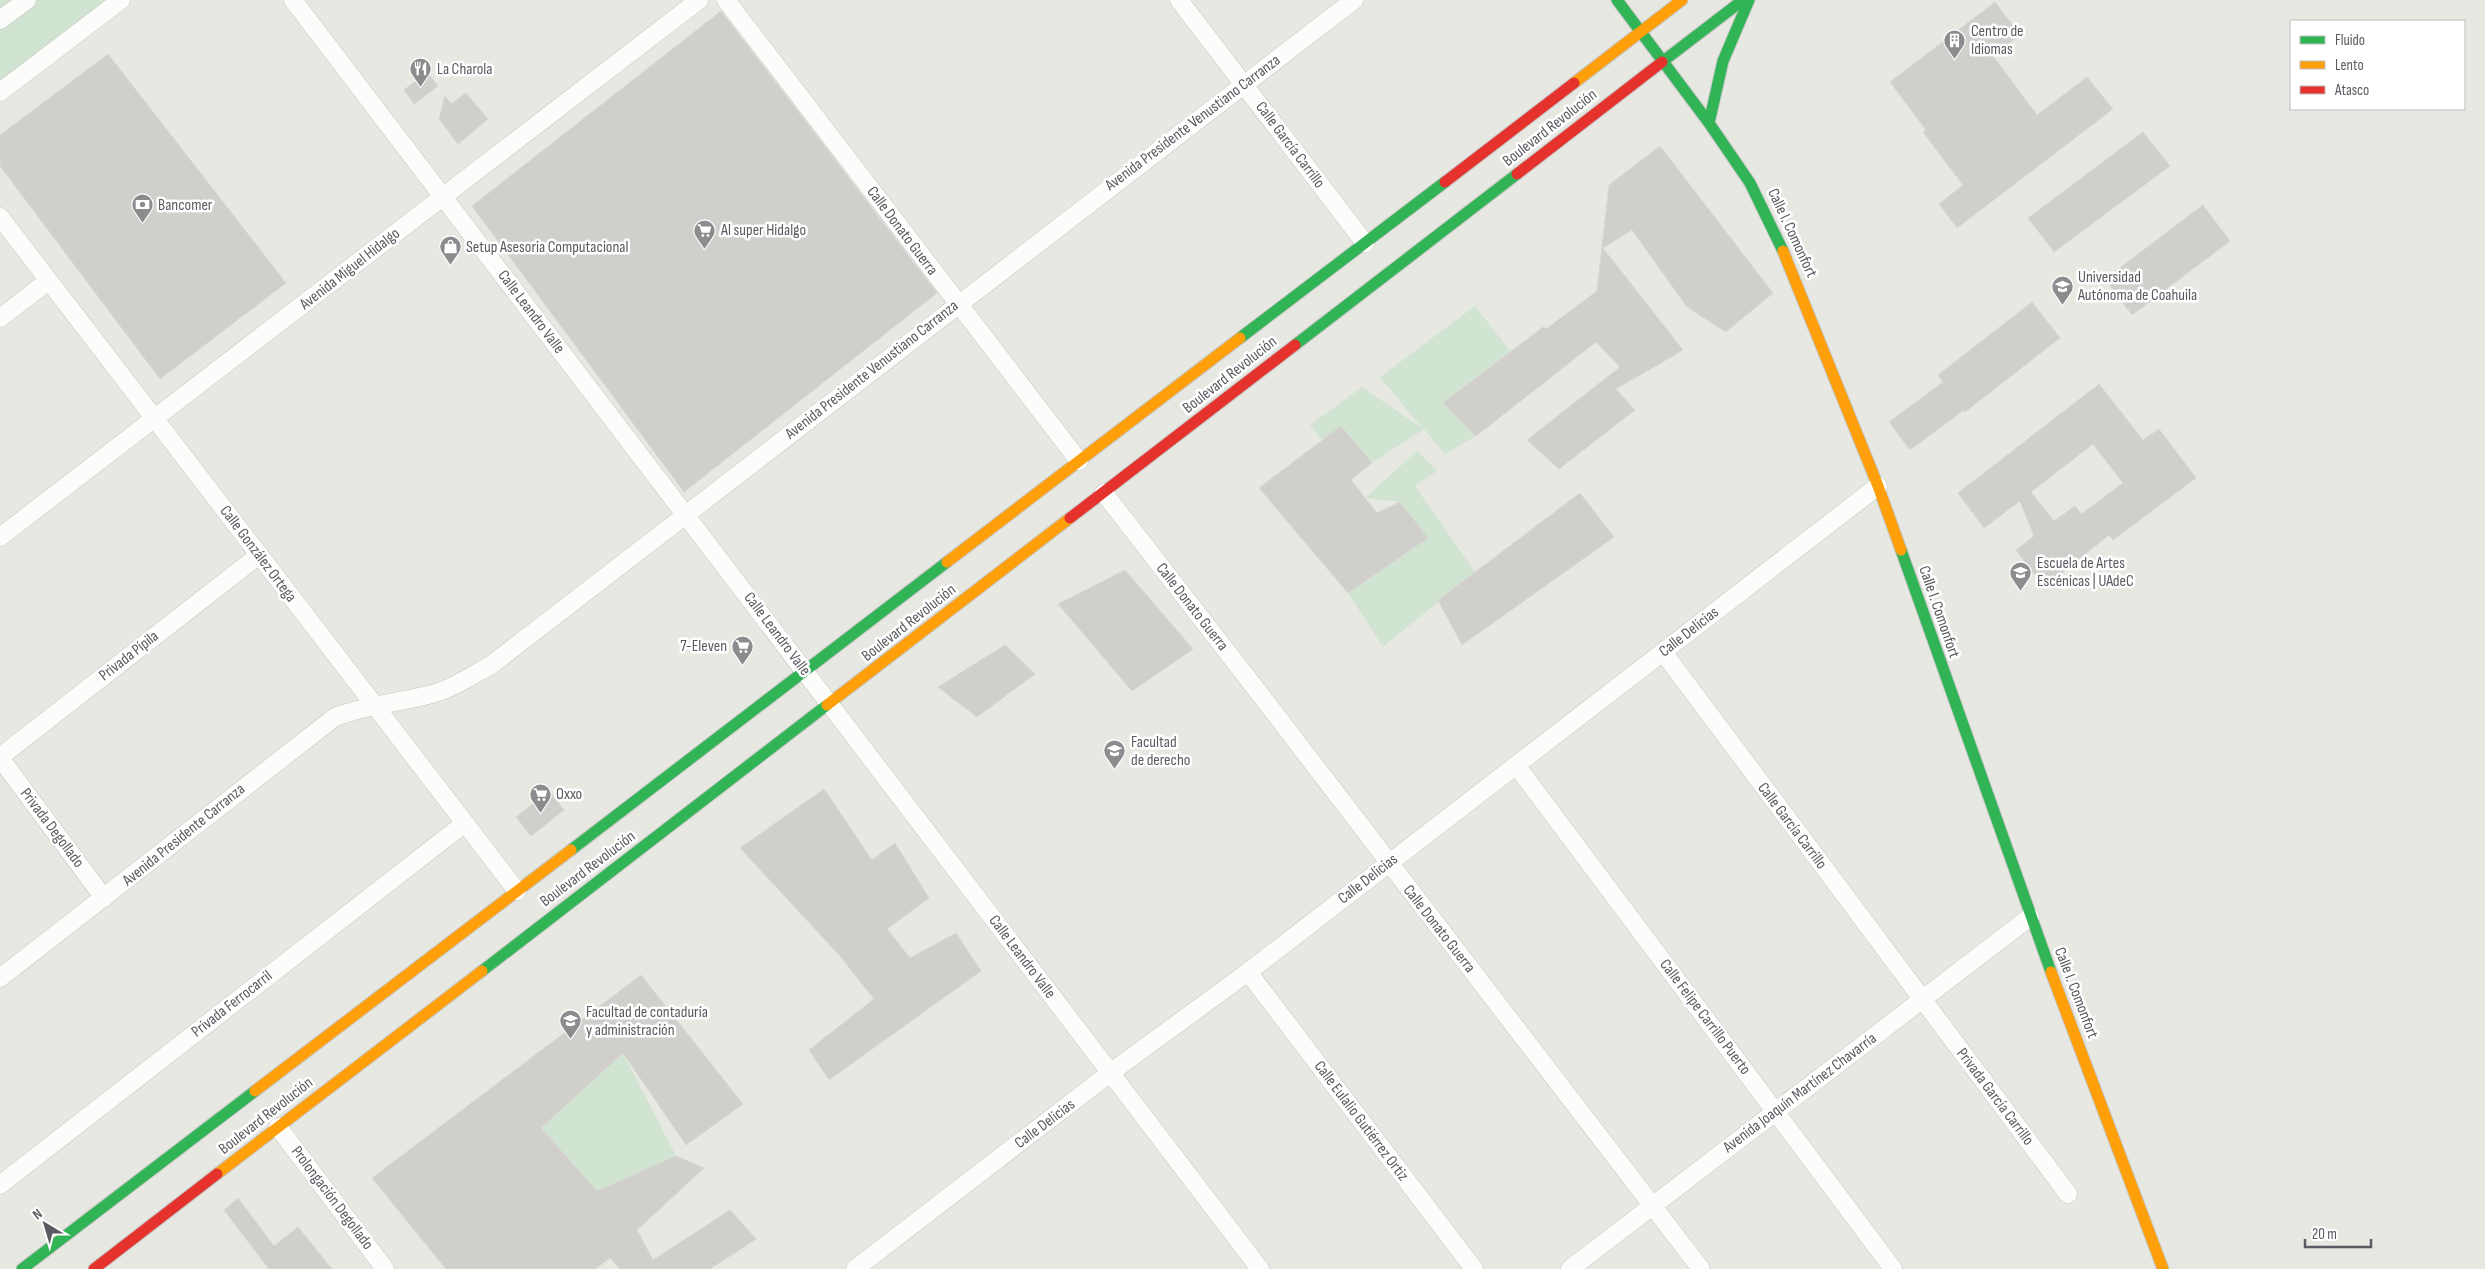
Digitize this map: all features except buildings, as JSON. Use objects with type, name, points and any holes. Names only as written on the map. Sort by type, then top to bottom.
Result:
[{"type":"main road","name":"Calle I. Comonfort","points":[[1617,0],[1664,61],[1750,183],[1789,263],[1878,486],[2030,917],[2159,1267]]},
{"type":"main road","points":[[22,1269],[1682,0]]},
{"type":"main road","name":"Boulevard Revolución","points":[[94,1269],[1743,0]]},
{"type":"main road","points":[[1709,123],[1723,60],[1749,0]]},
{"type":"street","points":[[0,20],[26,0]]},
{"type":"street","points":[[0,92],[121,0]]},
{"type":"street","name":"Calle Leandro Valle","points":[[293,0],[1260,1269]]},
{"type":"street","name":"Avenida Miguel Hidalgo","points":[[0,537],[699,0]]},
{"type":"street","name":"Calle Donato Guerra","points":[[726,0],[1079,461]]},
{"type":"street","name":"Calle García Carrillo","points":[[1179,0],[1365,243]]},
{"type":"street","name":"Avenida Presidente Venustiano Carranza","points":[[374,705],[430,695],[458,683],[491,665],[957,303],[1354,0]]},
{"type":"street","name":"Calle González Ortega","points":[[0,217],[517,891]]},
{"type":"street","points":[[0,318],[48,280]]},
{"type":"street","name":"Calle Delicias","points":[[855,1269],[1110,1073],[1248,972],[1878,486]]},
{"type":"street","name":"Calle Donato Guerra","points":[[1104,493],[1701,1269]]},
{"type":"street","name":"Privada Pípila","points":[[0,757],[259,555]]},
{"type":"street","name":"Calle García Carrillo","points":[[1663,652],[1922,999]]},
{"type":"street","name":"Avenida Presidente Carranza","points":[[0,978],[104,898],[316,729],[335,716],[374,705]]},
{"type":"street","name":"Privada Degollado","points":[[0,757],[104,898]]},
{"type":"street","name":"Calle Felipe Carrillo Puerto","points":[[1516,765],[1893,1269]]},
{"type":"street","name":"Privada Ferrocarril","points":[[0,1185],[465,823]]},
{"type":"street","name":"Avenida Joaquín Martínez Chavarría","points":[[1570,1269],[2030,917]]},
{"type":"street","name":"Calle Eulalio Gutiérrez Ortiz","points":[[1248,972],[1474,1269]]},
{"type":"street","name":"Privada García Carrillo","points":[[1922,999],[2068,1194]]},
{"type":"street","name":"Prolongación Degollado","points":[[278,1127],[385,1269]]},
{"type":"green space","points":[[0,0],[107,0],[0,82]]},
{"type":"green space","points":[[1475,306],[1511,352],[1444,403],[1476,436],[1445,454],[1424,429],[1372,463],[1341,426],[1322,440],[1310,425],[1362,387],[1422,428],[1380,377]]},
{"type":"green space","points":[[1417,451],[1437,471],[1415,486],[1475,572],[1383,647],[1348,593],[1428,538],[1400,502],[1365,498]]},
{"type":"green space","points":[[623,1053],[676,1156],[597,1191],[541,1128]]},
{"type":"traffic: fast","points":[[1617,0],[1709,123],[1750,183],[1783,251]]},
{"type":"traffic: fast","points":[[1662,62],[1743,0]]},
{"type":"traffic: fast","points":[[1709,123],[1723,61],[1749,0]]},
{"type":"traffic: fast","points":[[1295,345],[1517,174]]},
{"type":"traffic: fast","points":[[1240,338],[1445,182]]},
{"type":"traffic: fast","points":[[1901,550],[2051,972]]},
{"type":"traffic: fast","points":[[571,850],[947,562]]},
{"type":"traffic: fast","points":[[482,971],[827,705]]},
{"type":"traffic: fast","points":[[22,1269],[255,1091]]},
{"type":"traffic: slow","points":[[1574,83],[1682,0]]},
{"type":"traffic: slow","points":[[1783,251],[1878,486],[1901,550]]},
{"type":"traffic: slow","points":[[947,562],[1240,338]]},
{"type":"traffic: slow","points":[[827,705],[1070,518]]},
{"type":"traffic: slow","points":[[255,1091],[571,850]]},
{"type":"traffic: slow","points":[[217,1174],[482,971]]},
{"type":"traffic: slow","points":[[2051,972],[2163,1269]]},
{"type":"traffic: jam","points":[[1517,174],[1662,62]]},
{"type":"traffic: jam","points":[[1445,182],[1574,83]]},
{"type":"traffic: jam","points":[[1070,518],[1295,345]]},
{"type":"traffic: jam","points":[[94,1269],[217,1174]]},
{"type":"place","name":"Centro de Idiomas","points":[[1955,59]]},
{"type":"place","name":"La Charola","points":[[421,88]]},
{"type":"place","name":"Bancomer","points":[[142,224]]},
{"type":"place","name":"Al super Hidalgo","points":[[705,249]]},
{"type":"place","name":"Setup Asesoria Computacional","points":[[450,266]]},
{"type":"place","name":"Universidad Autónoma de Coahuila","points":[[2062,305]]},
{"type":"place","name":"Escuela de Artes Escénicas | UAdeC","points":[[2021,591]]},
{"type":"place","name":"7-Eleven","points":[[743,665]]},
{"type":"place","name":"Facultad de derecho","points":[[1115,770]]},
{"type":"place","name":"Oxxo","points":[[540,813]]},
{"type":"place","name":"Facultad de contaduría y administración","points":[[570,1040]]}]
